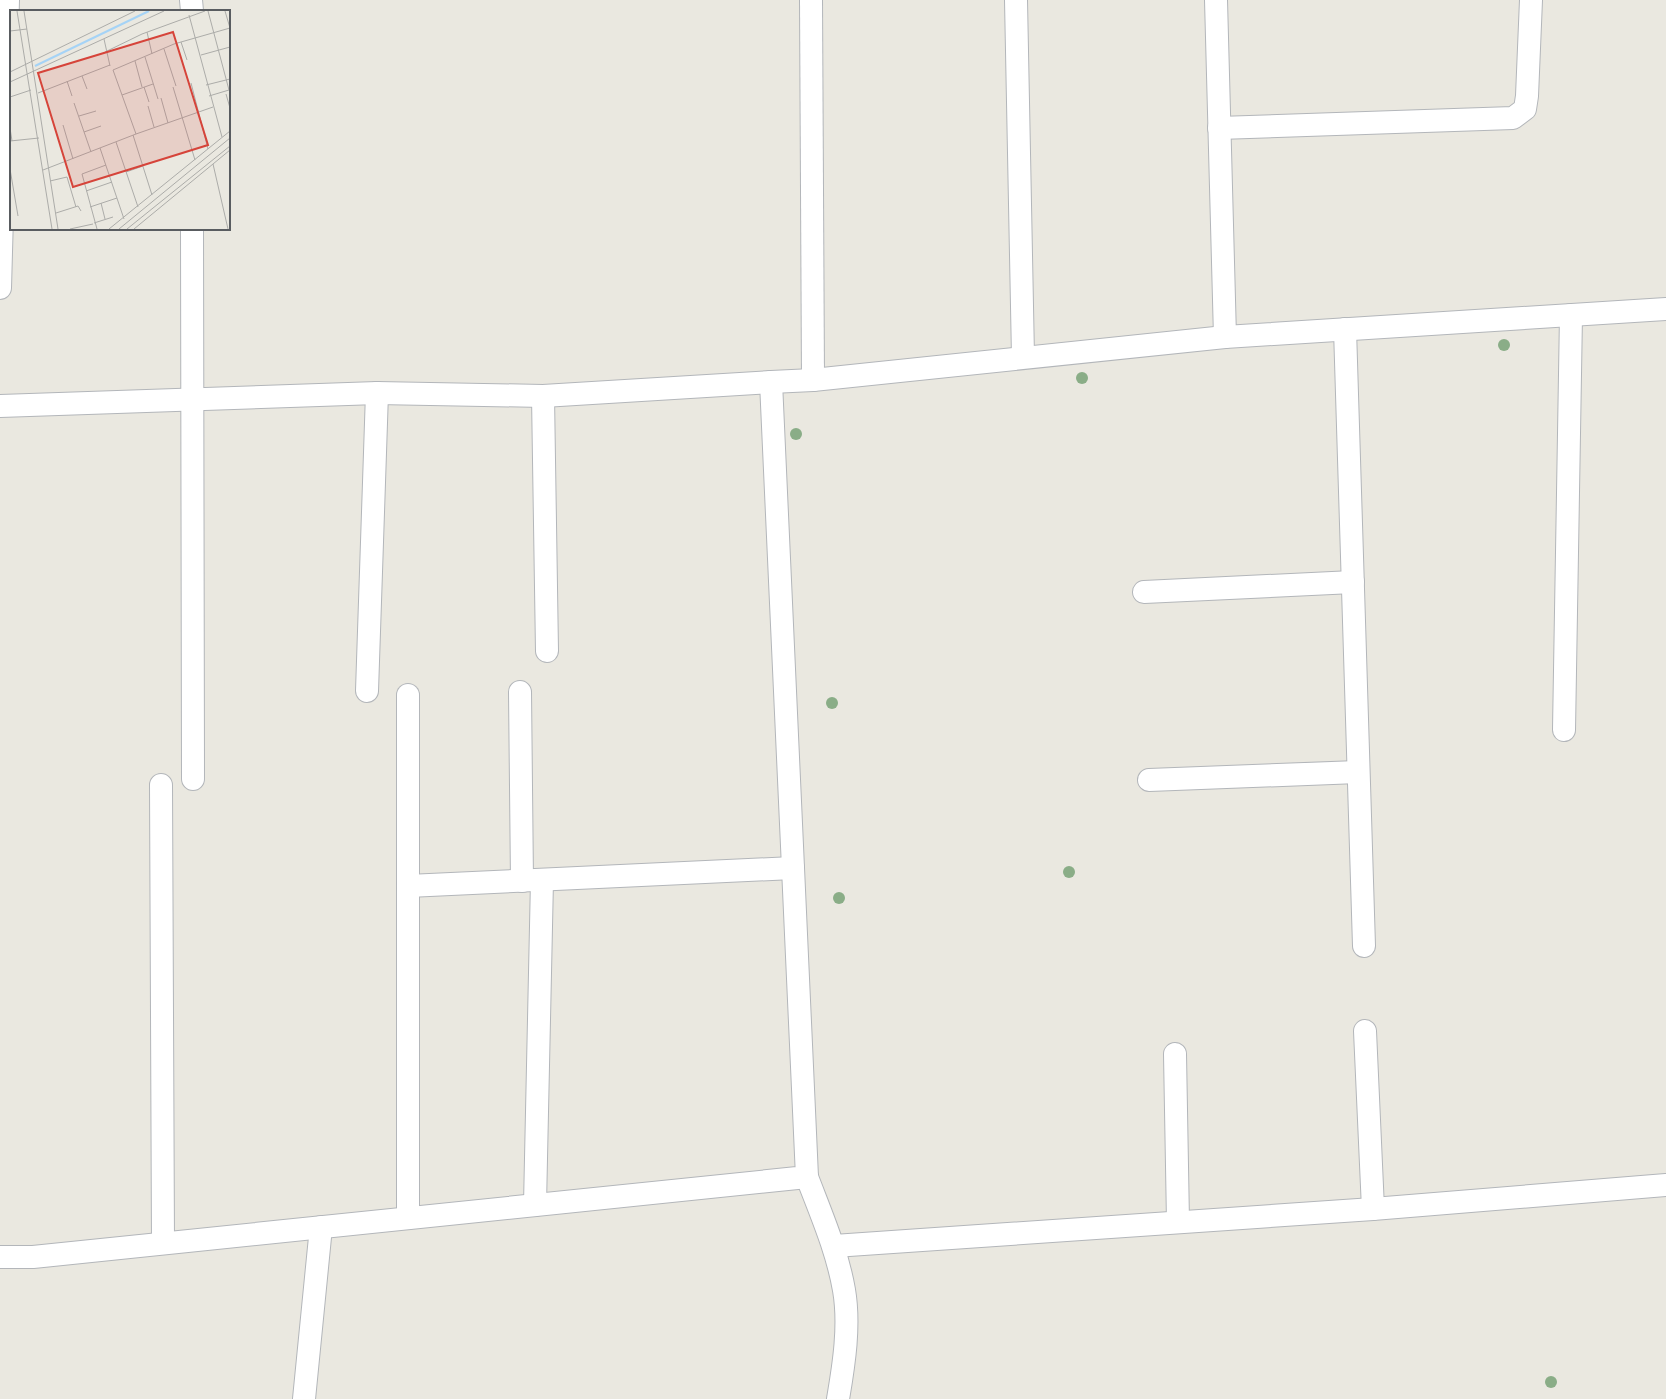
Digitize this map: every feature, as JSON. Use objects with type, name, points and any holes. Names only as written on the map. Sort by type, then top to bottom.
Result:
[{"type":"street","points":[[0,288],[8,0]]},
{"type":"street","points":[[811,0],[814,380]]},
{"type":"street","points":[[1016,0],[1023,357]]},
{"type":"street","points":[[1216,0],[1225,337]]},
{"type":"street","points":[[1219,128],[1513,118],[1525,109],[1528,96],[1531,0]]},
{"type":"street","points":[[192,230],[193,779]]},
{"type":"street","points":[[0,406],[376,393],[543,396],[814,380],[1225,337],[1666,309]]},
{"type":"street","points":[[1564,730],[1571,314]]},
{"type":"street","points":[[1345,329],[1364,946]]},
{"type":"street","points":[[771,382],[806,1177],[834,1246],[844,1291],[846,1325],[844,1365],[838,1399]]},
{"type":"street","points":[[367,691],[376,393]]},
{"type":"street","points":[[543,396],[547,651]]},
{"type":"street","points":[[1144,592],[1353,582]]},
{"type":"street","points":[[520,692],[532,881],[535,1205]]},
{"type":"street","points":[[408,695],[408,1218]]},
{"type":"street","points":[[1149,780],[1358,772]]},
{"type":"street","points":[[162,785],[163,1243]]},
{"type":"street","points":[[408,886],[793,868]]},
{"type":"street","points":[[1364,1031],[1373,1208]]},
{"type":"street","points":[[1175,1054],[1178,1222]]},
{"type":"street","points":[[0,1257],[33,1257],[806,1177]]},
{"type":"street","points":[[834,1246],[1373,1208],[1666,1185]]},
{"type":"street","points":[[304,1399],[321,1227]]}]
